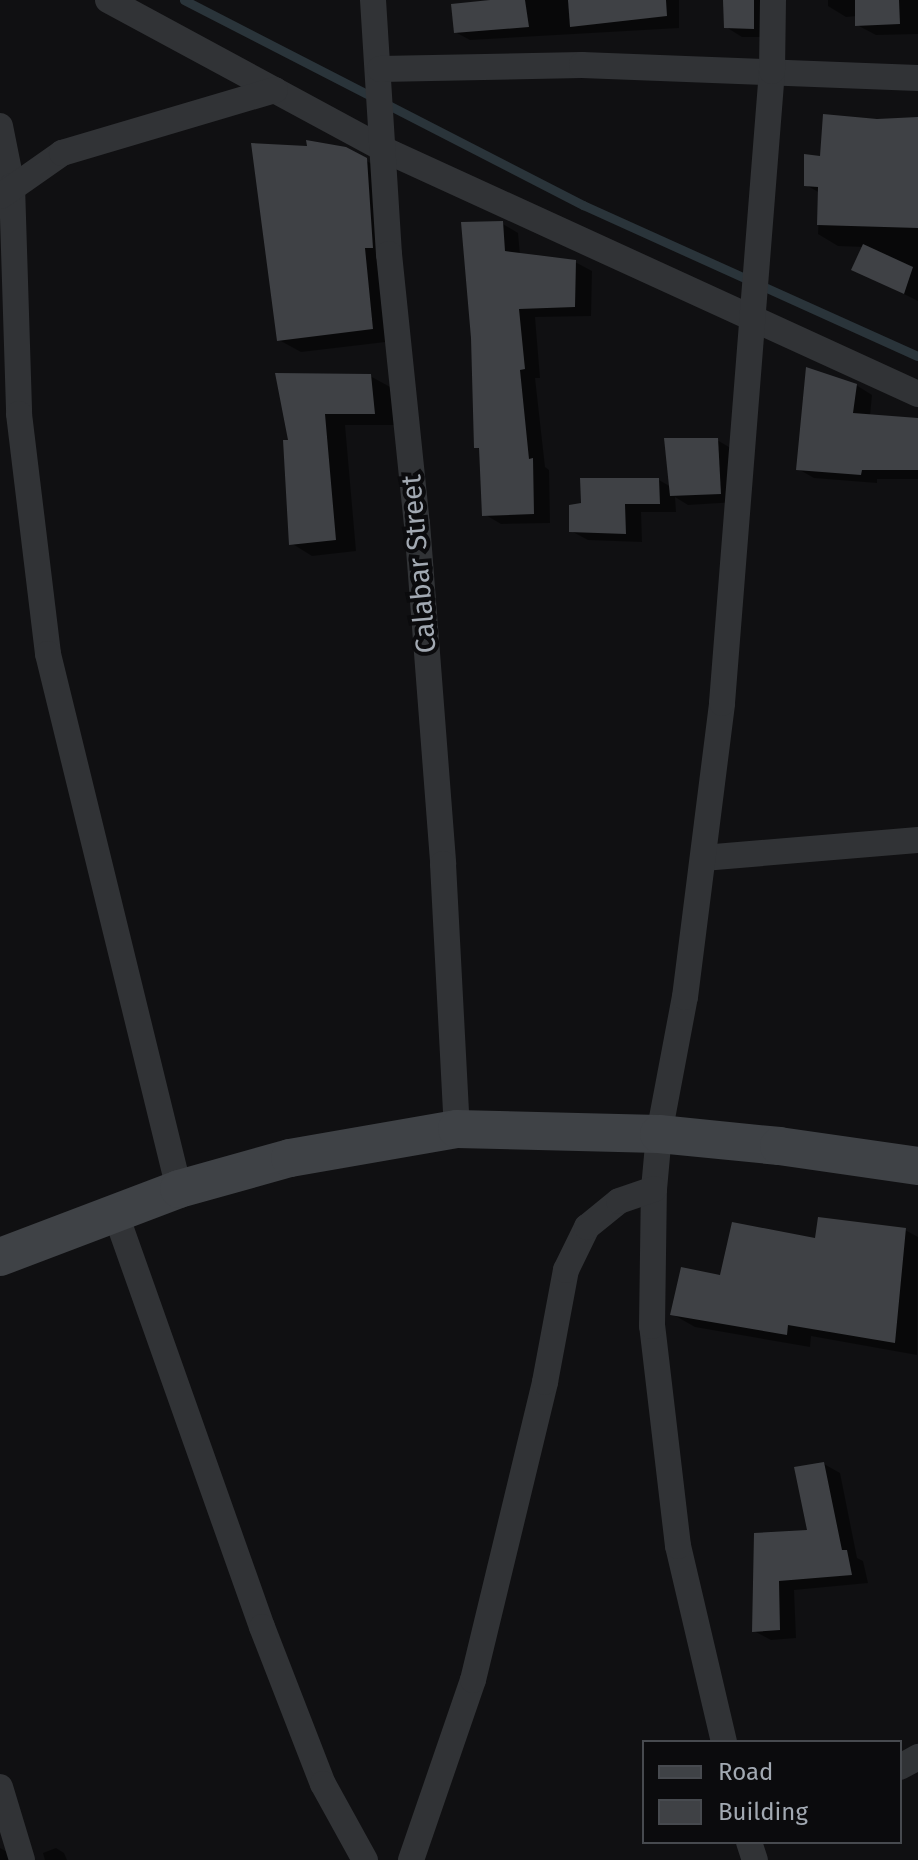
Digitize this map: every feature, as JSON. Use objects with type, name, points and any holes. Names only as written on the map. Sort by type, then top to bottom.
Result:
[{"type":"street","points":[[108,0],[275,90],[753,310],[918,394]]},
{"type":"street","name":"Calabar Street","points":[[373,0],[380,69],[389,254],[417,523],[443,864],[457,1129]]},
{"type":"street","points":[[724,1740],[678,1546],[652,1326],[654,1189],[659,1134],[685,997],[722,703],[772,71],[773,0]]},
{"type":"street","points":[[380,69],[582,65],[918,78]]},
{"type":"street","points":[[6,192],[62,153],[275,90]]},
{"type":"street","points":[[0,126],[19,414],[48,654],[179,1189]]},
{"type":"street","points":[[703,858],[918,840]]},
{"type":"street","points":[[0,1257],[179,1189],[290,1158],[457,1129],[659,1134],[779,1146],[918,1166]]},
{"type":"street","points":[[411,1860],[473,1680],[545,1382],[566,1270],[587,1227],[619,1201],[654,1189]]},
{"type":"street","points":[[115,1212],[273,1656],[323,1784],[365,1860]]},
{"type":"street","points":[[0,1787],[22,1860]]},
{"type":"building","points":[[525,0],[529,27],[454,33],[451,4]]},
{"type":"building","points":[[568,0],[666,0],[667,16],[570,27]]},
{"type":"building","points":[[723,0],[754,0],[754,29],[724,28]]},
{"type":"building","points":[[855,0],[899,0],[900,24],[855,26]]},
{"type":"building","points":[[823,114],[877,119],[918,117],[918,228],[817,225],[818,187],[804,186],[804,154],[820,156]]},
{"type":"building","points":[[306,140],[346,147],[367,158],[373,248],[365,248],[373,329],[277,341],[251,143],[307,146]]},
{"type":"building","points":[[503,221],[505,251],[576,260],[575,307],[519,309],[525,369],[520,370],[529,459],[533,458],[534,514],[482,516],[479,448],[474,448],[471,338],[461,222]]},
{"type":"building","points":[[863,244],[913,267],[904,294],[851,270]]},
{"type":"building","points":[[806,367],[857,384],[853,413],[918,418],[918,470],[862,470],[861,475],[796,470]]},
{"type":"building","points":[[275,373],[371,374],[375,414],[325,414],[336,540],[289,545],[283,440],[288,440]]},
{"type":"building","points":[[664,438],[718,438],[721,494],[670,496]]},
{"type":"building","points":[[580,478],[659,478],[660,504],[625,504],[626,534],[569,532],[569,505],[581,503]]},
{"type":"building","points":[[818,1217],[906,1228],[895,1343],[788,1325],[787,1335],[670,1315],[681,1267],[720,1275],[732,1222],[815,1238]]},
{"type":"building","points":[[824,1462],[842,1550],[847,1550],[852,1575],[779,1581],[780,1630],[752,1632],[754,1533],[807,1530],[794,1467]]},
{"type":"waterway","points":[[184,0],[583,205],[918,356]]}]
